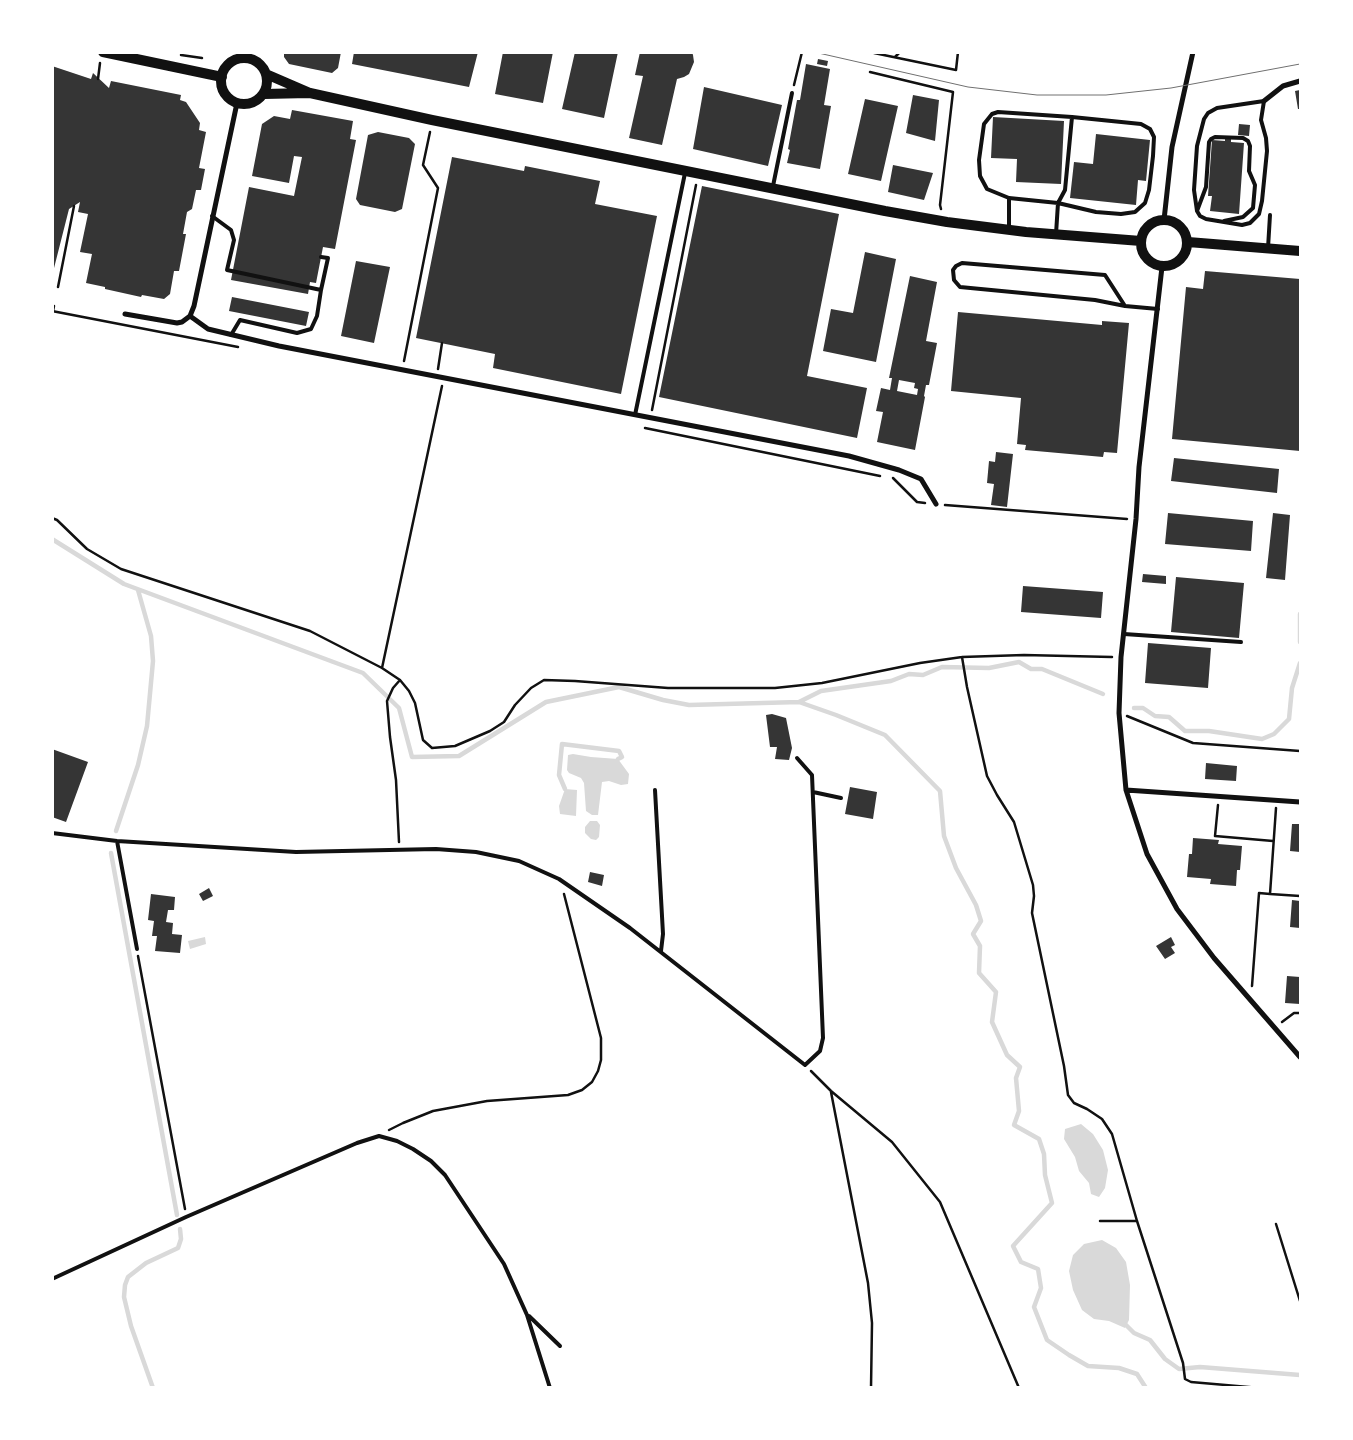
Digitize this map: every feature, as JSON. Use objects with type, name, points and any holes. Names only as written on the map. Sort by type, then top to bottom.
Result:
[{"type":"main road","points":[[248,55],[259,63],[266,74],[267,88],[259,99],[252,103],[237,103],[226,95],[221,83],[225,69],[230,62],[248,55]]},
{"type":"main road","points":[[102,58],[222,77]]},
{"type":"main road","points":[[266,74],[310,93],[432,120],[773,189],[947,222],[1009,230],[1141,241]]},
{"type":"main road","points":[[264,94],[310,93]]},
{"type":"main road","points":[[1164,220],[1180,226],[1188,242],[1187,250],[1183,257],[1170,266],[1162,267],[1146,258],[1141,247],[1141,241],[1151,224],[1164,220]]},
{"type":"main road","points":[[1188,242],[1300,251]]},
{"type":"street","points":[[1164,220],[1172,147],[1193,52]]},
{"type":"street","points":[[1264,101],[1283,86],[1300,81]]},
{"type":"street","points":[[125,314],[177,323],[190,316],[194,306],[237,103]]},
{"type":"street","points":[[1162,267],[1139,467],[1136,519],[1122,657],[1119,713],[1126,790],[1147,854],[1177,909],[1214,958],[1300,1058]]},
{"type":"street","points":[[190,316],[208,329],[231,335],[635,416],[849,456],[898,470],[921,479],[936,504]]},
{"type":"street","points":[[1126,790],[1300,802]]},
{"type":"lane","points":[[773,189],[792,93]]},
{"type":"lane","points":[[1264,101],[1261,120],[1266,138],[1266,151],[1262,201],[1258,214],[1250,223],[1242,226],[1206,219],[1200,216],[1197,212],[1194,190],[1197,146],[1204,119],[1208,113],[1217,108],[1264,101]]},
{"type":"lane","points":[[998,112],[1072,116],[1140,124],[1150,129],[1154,137],[1149,190],[1145,203],[1136,212],[1121,214],[1096,212],[1058,203],[1009,198],[987,189],[980,176],[979,160],[984,124],[992,114],[998,112]]},
{"type":"lane","points":[[1056,234],[1058,203],[1065,190],[1072,116]]},
{"type":"lane","points":[[1197,212],[1206,187],[1209,142],[1215,137],[1243,138],[1248,141],[1250,146],[1249,171],[1255,185],[1253,208],[1244,217],[1224,222]]},
{"type":"lane","points":[[635,416],[685,171]]},
{"type":"lane","points":[[1009,198],[1009,230]]},
{"type":"lane","points":[[1268,248],[1270,215]]},
{"type":"lane","points":[[212,216],[231,230],[236,240],[227,270],[320,290]]},
{"type":"lane","points":[[231,335],[240,320],[297,333],[311,329],[316,316],[328,258],[321,257]]},
{"type":"lane","points":[[1126,306],[1105,275],[962,263],[953,270],[954,280],[960,287],[1095,300],[1126,306],[1158,309]]},
{"type":"lane","points":[[1124,634],[1241,642]]},
{"type":"lane","points":[[52,833],[117,840],[296,852],[436,849],[484,854],[520,861],[559,879],[630,928],[804,1065],[820,1052],[823,1038],[812,775],[797,758]]},
{"type":"lane","points":[[655,790],[663,934],[661,951]]},
{"type":"lane","points":[[813,792],[841,798]]},
{"type":"lane","points":[[117,840],[137,948]]},
{"type":"lane","points":[[52,1279],[186,1217],[357,1143],[379,1136],[397,1141],[413,1149],[431,1161],[445,1175],[504,1264],[528,1314],[550,1388]]},
{"type":"lane","points":[[528,1314],[560,1346]]},
{"type":"path","points":[[792,93],[802,52]]},
{"type":"path","points":[[895,57],[900,52]]},
{"type":"path","points":[[874,53],[956,70],[958,52]]},
{"type":"path","points":[[177,54],[202,58]]},
{"type":"path","points":[[98,78],[102,58]]},
{"type":"path","points":[[870,72],[953,92],[940,205],[947,222]]},
{"type":"path","points":[[402,370],[438,188],[423,165],[432,120]]},
{"type":"path","points":[[650,418],[699,173]]},
{"type":"path","points":[[58,287],[74,206]]},
{"type":"path","points":[[52,316],[54,306]]},
{"type":"path","points":[[53,312],[238,348]]},
{"type":"path","points":[[436,376],[442,343]]},
{"type":"path","points":[[382,668],[443,378]]},
{"type":"path","points":[[442,386],[451,388]]},
{"type":"path","points":[[643,428],[883,477]]},
{"type":"path","points":[[893,478],[917,502],[1136,519]]},
{"type":"path","points":[[52,518],[57,520],[87,549],[121,569],[303,628],[382,668],[400,680],[409,690],[416,703],[423,740],[432,748],[455,746],[490,731],[504,722],[515,705],[531,688],[544,680],[575,680],[668,688],[775,688],[822,683],[920,663],[962,658],[1024,655],[1122,657]]},
{"type":"path","points":[[962,658],[988,776],[997,795],[1014,822],[1033,885],[1032,913],[1064,1066],[1068,1095],[1074,1102],[1087,1108],[1102,1119],[1112,1134],[1137,1221],[1183,1363],[1185,1379],[1192,1382],[1260,1388]]},
{"type":"path","points":[[399,849],[396,780],[387,701],[393,688],[400,680]]},
{"type":"path","points":[[1119,713],[1193,743],[1300,751]]},
{"type":"path","points":[[1218,796],[1215,836],[1274,842]]},
{"type":"path","points":[[1270,894],[1277,800]]},
{"type":"path","points":[[379,1136],[403,1123],[433,1111],[487,1101],[568,1095],[582,1090],[592,1082],[598,1072],[601,1060],[601,1038],[570,912],[559,879]]},
{"type":"path","points":[[1250,1000],[1259,893],[1300,896]]},
{"type":"path","points":[[137,948],[186,1217]]},
{"type":"path","points":[[1275,1028],[1294,1013],[1300,1013]]},
{"type":"path","points":[[804,1065],[830,1091],[892,1142],[940,1202],[1019,1388]]},
{"type":"path","points":[[830,1091],[868,1283],[872,1323],[871,1388]]},
{"type":"path","points":[[1100,1221],[1137,1221]]},
{"type":"path","points":[[1276,1224],[1300,1301]]},
{"type":"shaded area","points":[[568,755],[618,759],[629,774],[628,784],[621,785],[609,781],[602,782],[598,815],[592,815],[586,811],[584,783],[581,778],[569,773],[567,770]]},
{"type":"shaded area","points":[[565,789],[577,790],[576,816],[560,814],[559,806]]},
{"type":"shaded area","points":[[590,821],[597,821],[600,825],[599,837],[596,840],[591,839],[585,833],[585,827]]},
{"type":"shaded area","points":[[205,937],[206,944],[190,949],[188,941]]},
{"type":"shaded area","points":[[1081,1124],[1093,1134],[1103,1150],[1108,1170],[1105,1188],[1099,1197],[1091,1194],[1089,1183],[1079,1171],[1075,1157],[1064,1139],[1065,1129]]},
{"type":"shaded area","points":[[1102,1240],[1116,1248],[1126,1262],[1130,1285],[1129,1320],[1125,1328],[1109,1321],[1094,1319],[1082,1310],[1073,1290],[1069,1271],[1073,1255],[1084,1244]]},
{"type":"building","points":[[284,52],[341,52],[338,68],[332,73],[289,64],[284,57]]},
{"type":"building","points":[[354,52],[478,52],[469,87],[352,64]]},
{"type":"building","points":[[503,52],[553,52],[543,103],[495,94]]},
{"type":"building","points":[[575,52],[618,52],[604,118],[562,109]]},
{"type":"building","points":[[640,52],[692,52],[693,55],[694,62],[689,74],[677,79],[662,145],[629,138],[643,76],[635,75]]},
{"type":"building","points":[[818,59],[828,61],[827,66],[817,64]]},
{"type":"building","points":[[806,64],[830,69],[824,105],[831,106],[820,169],[787,163],[797,100],[800,100]]},
{"type":"building","points":[[52,66],[91,79],[93,73],[109,88],[111,81],[181,95],[180,100],[186,102],[200,123],[199,130],[206,132],[199,168],[205,169],[201,190],[196,190],[192,209],[187,212],[183,234],[186,234],[179,271],[174,271],[170,294],[164,299],[142,295],[141,297],[86,283],[92,254],[80,252],[88,214],[78,212],[80,202],[69,209],[52,276]]},
{"type":"building","points":[[704,87],[782,105],[768,166],[693,149]]},
{"type":"building","points":[[1300,90],[1300,109],[1298,109],[1295,91]]},
{"type":"building","points":[[913,95],[939,100],[935,141],[906,133]]},
{"type":"building","points":[[865,99],[898,106],[881,181],[848,174]]},
{"type":"building","points":[[292,110],[353,121],[350,139],[356,140],[335,249],[323,247],[316,283],[310,282],[308,294],[231,280],[249,187],[294,196],[302,157],[294,156],[289,183],[252,176],[262,124],[274,116],[290,119]]},
{"type":"building","points":[[993,117],[1064,121],[1061,184],[1016,182],[1017,159],[991,158]]},
{"type":"building","points":[[1239,124],[1250,125],[1249,136],[1238,135]]},
{"type":"building","points":[[378,132],[409,138],[415,144],[402,209],[395,212],[360,205],[356,199],[368,135]]},
{"type":"building","points":[[1096,134],[1150,140],[1146,181],[1138,180],[1136,205],[1070,198],[1074,162],[1093,164]]},
{"type":"building","points":[[1225,139],[1231,139],[1231,142],[1244,143],[1239,214],[1210,211],[1212,196],[1208,196],[1212,140],[1225,141]]},
{"type":"building","points":[[452,157],[524,171],[525,166],[600,181],[595,204],[657,216],[621,394],[493,368],[495,354],[416,338]]},
{"type":"building","points":[[893,165],[933,173],[924,200],[888,192]]},
{"type":"building","points":[[702,186],[839,214],[807,376],[867,388],[857,438],[659,397]]},
{"type":"building","points":[[865,252],[896,259],[876,362],[823,351],[831,309],[853,313]]},
{"type":"building","points":[[356,261],[390,267],[374,343],[341,336]]},
{"type":"building","points":[[1205,271],[1300,279],[1300,451],[1172,439],[1186,287],[1203,289]]},
{"type":"building","points":[[910,276],[937,282],[926,341],[937,343],[929,385],[926,385],[915,450],[877,442],[883,412],[876,411],[881,388],[890,390],[892,378],[889,378]],"holes":[[[899,380],[915,383],[914,388],[918,389],[917,395],[897,391]]]},
{"type":"building","points":[[232,297],[309,312],[306,326],[229,311]]},
{"type":"building","points":[[958,312],[1102,325],[1102,321],[1129,323],[1117,453],[1104,452],[1103,457],[1025,450],[1026,445],[1017,444],[1021,398],[951,391]]},
{"type":"building","points":[[996,452],[1013,454],[1007,507],[991,505],[994,484],[987,483],[989,461],[995,462]]},
{"type":"building","points":[[1174,458],[1279,469],[1277,493],[1171,481]]},
{"type":"building","points":[[1168,513],[1253,521],[1251,551],[1165,544]]},
{"type":"building","points":[[1273,513],[1290,515],[1285,580],[1266,578]]},
{"type":"building","points":[[1143,574],[1166,576],[1166,584],[1142,582]]},
{"type":"building","points":[[1176,577],[1244,583],[1239,638],[1171,632]]},
{"type":"building","points":[[1023,586],[1103,592],[1101,618],[1021,612]]},
{"type":"building","points":[[1148,643],[1211,648],[1208,688],[1145,683]]},
{"type":"building","points":[[772,714],[786,718],[792,748],[789,760],[775,759],[777,747],[770,747],[766,715]]},
{"type":"building","points":[[52,749],[88,762],[66,822],[52,817]]},
{"type":"building","points":[[1206,763],[1237,766],[1236,781],[1205,779]]},
{"type":"building","points":[[850,787],[877,792],[873,819],[845,814]]},
{"type":"building","points":[[1292,824],[1300,824],[1300,852],[1290,851]]},
{"type":"building","points":[[1193,838],[1219,840],[1218,844],[1242,846],[1240,870],[1237,870],[1236,886],[1210,884],[1211,879],[1187,877],[1189,854],[1192,854]]},
{"type":"building","points":[[590,872],[604,875],[602,886],[588,882]]},
{"type":"building","points":[[209,888],[213,896],[203,901],[199,894]]},
{"type":"building","points":[[151,894],[175,897],[174,910],[168,910],[166,922],[173,923],[172,934],[182,935],[180,953],[155,951],[157,936],[152,936],[154,921],[148,920]]},
{"type":"building","points":[[1292,900],[1300,901],[1300,928],[1290,927]]},
{"type":"building","points":[[1171,937],[1175,945],[1171,947],[1175,953],[1165,959],[1156,946]]},
{"type":"building","points":[[1287,976],[1300,977],[1300,1004],[1285,1003]]},
{"type":"waterway","points":[[52,539],[124,584],[363,673],[399,708],[412,757],[459,756],[546,702],[619,687],[663,700],[689,705],[799,702],[885,735],[940,791],[944,836],[956,868],[976,905],[981,921],[973,934],[980,946],[979,973],[996,992],[992,1022],[1007,1055],[1020,1067],[1016,1078],[1019,1111],[1014,1125],[1039,1139],[1044,1154],[1045,1175],[1052,1203],[1013,1246],[1021,1262],[1038,1269],[1041,1288],[1034,1307],[1047,1340],[1088,1366],[1119,1368],[1137,1374],[1146,1388]]},
{"type":"waterway","points":[[116,831],[138,765],[147,726],[153,661],[151,636],[138,590]]},
{"type":"waterway","points":[[1300,614],[1300,642]]},
{"type":"waterway","points":[[799,702],[821,691],[891,681],[909,674],[923,675],[942,667],[989,668],[1019,662],[1031,669],[1042,669],[1103,694]]},
{"type":"waterway","points":[[1134,708],[1143,708],[1155,716],[1169,717],[1185,731],[1209,731],[1262,739],[1274,734],[1289,719],[1292,688],[1300,663]]},
{"type":"waterway","points":[[565,789],[559,775],[562,744],[619,751],[622,757],[618,759]]},
{"type":"waterway","points":[[111,853],[177,1215]]},
{"type":"waterway","points":[[153,1388],[131,1326],[124,1297],[125,1285],[128,1277],[146,1263],[178,1248],[181,1239],[180,1229]]},
{"type":"waterway","points":[[1126,1325],[1134,1333],[1150,1340],[1165,1359],[1179,1369],[1200,1367],[1300,1375]]},
{"type":"tram line","points":[[814,52],[968,87],[1037,95],[1106,95],[1171,88],[1300,64]]}]
